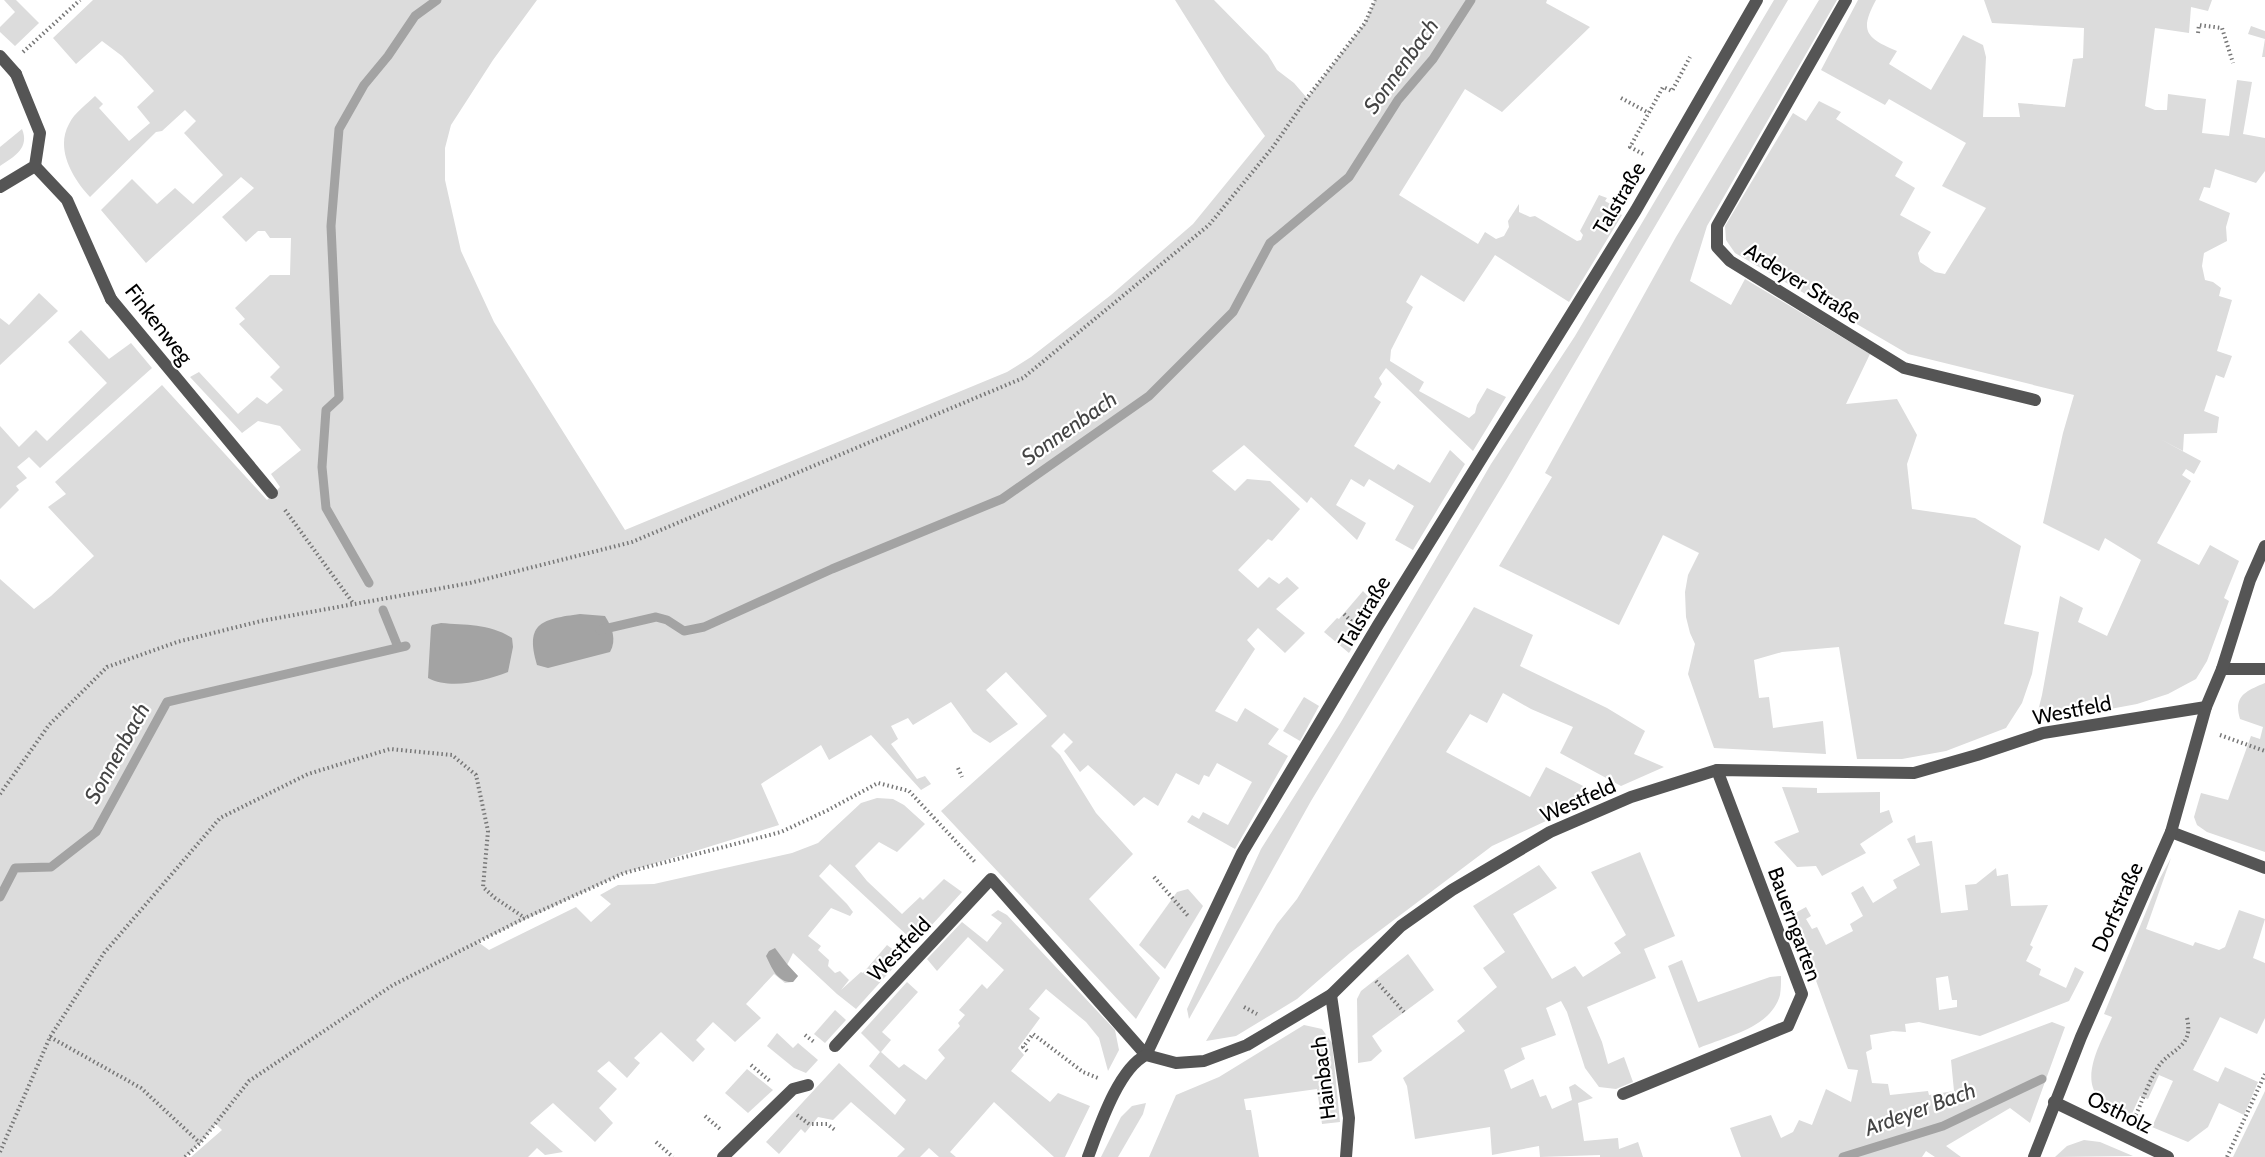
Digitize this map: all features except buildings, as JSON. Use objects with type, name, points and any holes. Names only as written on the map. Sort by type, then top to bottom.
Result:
[{"type":"street","name":"Talstraße","points":[[1146,1055],[1242,853],[1378,625],[1661,166],[1757,0]]},
{"type":"street","name":"Ardeyer Straße","points":[[1846,0],[1717,226],[1717,247],[1730,261],[1904,368],[2035,400]]},
{"type":"street","points":[[0,56],[16,74],[40,134],[35,166],[0,187]]},
{"type":"street","name":"Finkenweg","points":[[35,166],[67,200],[111,299],[272,493]]},
{"type":"street","name":"Dorfstraße","points":[[2034,1157],[2054,1102],[2171,832],[2206,707],[2222,669],[2250,580],[2265,546]]},
{"type":"street","points":[[2222,669],[2265,669]]},
{"type":"street","name":"Westfeld","points":[[1146,1055],[1176,1064],[1203,1061],[1247,1045],[1331,994],[1401,926],[1452,890],[1550,832],[1631,797],[1718,770],[1914,773],[2043,733],[2206,707]]},
{"type":"street","name":"Bauerngarten","points":[[1623,1094],[1788,1026],[1802,994],[1718,770]]},
{"type":"street","points":[[2171,832],[2265,868]]},
{"type":"street","points":[[991,879],[1146,1055],[1136,1060],[1111,1100],[1088,1157]]},
{"type":"street","name":"Westfeld","points":[[835,1046],[991,879]]},
{"type":"street","name":"Hainbach","points":[[1331,994],[1349,1119],[1346,1157]]},
{"type":"street","points":[[723,1157],[793,1089],[808,1085]]},
{"type":"street","name":"Ostholz","points":[[2054,1102],[2168,1157]]},
{"type":"path","points":[[16,74],[21,53],[80,0]]},
{"type":"path","points":[[0,794],[49,725],[107,667],[177,642],[261,621],[470,583],[632,542],[1023,378],[1209,225],[1273,147],[1307,98],[1365,23],[1375,0]]},
{"type":"path","points":[[2198,33],[2199,25],[2222,28],[2233,63]]},
{"type":"path","points":[[1661,166],[1630,147],[1663,87],[1672,91],[1692,58],[1684,54]]},
{"type":"path","points":[[1621,98],[1649,113]]},
{"type":"path","points":[[272,493],[353,603]]},
{"type":"path","points":[[2200,728],[2265,751]]},
{"type":"path","points":[[0,1152],[50,1037],[105,953],[220,818],[308,774],[390,749],[452,755],[476,775],[488,831],[483,887],[525,918]]},
{"type":"path","points":[[958,768],[962,777]]},
{"type":"path","points":[[184,1157],[200,1143],[249,1081],[393,985],[525,918],[624,873],[781,832],[878,783],[909,791],[991,879]]},
{"type":"path","points":[[1154,877],[1204,933]]},
{"type":"path","points":[[1362,964],[1404,1012]]},
{"type":"path","points":[[2126,1137],[2159,1066],[2187,1039],[2190,1027],[2187,1018]]},
{"type":"path","points":[[1027,1051],[1023,1047],[1033,1034],[1083,1072],[1119,1086]]},
{"type":"path","points":[[50,1037],[141,1089],[200,1143]]},
{"type":"path","points":[[2227,1157],[2265,1074]]},
{"type":"path","points":[[782,1101],[808,1124],[827,1124],[836,1130]]},
{"type":"path","points":[[656,1142],[673,1157]]},
{"type":"shaded area","points":[[4,0],[16,0],[39,23],[15,46],[0,32],[0,27],[15,12]]},
{"type":"shaded area","points":[[93,0],[537,0],[493,60],[451,125],[445,148],[445,180],[461,251],[494,322],[625,530],[1007,372],[1031,357],[1111,295],[1193,224],[1265,136],[1226,81],[1175,0],[1214,0],[1268,55],[1277,70],[1294,83],[1307,98],[1365,23],[1375,0],[1547,0],[1546,3],[1590,27],[1502,112],[1465,89],[1399,195],[1478,244],[1485,232],[1496,239],[1504,236],[1509,227],[1508,221],[1519,204],[1519,212],[1530,217],[1535,216],[1577,241],[1581,240],[1583,235],[1580,231],[1599,195],[1607,198],[1605,201],[1614,206],[1612,210],[1622,215],[1569,302],[1495,255],[1464,302],[1421,275],[1406,302],[1413,307],[1391,350],[1390,361],[1424,382],[1419,391],[1469,418],[1475,413],[1487,388],[1506,397],[1473,451],[1386,368],[1379,378],[1382,384],[1374,397],[1381,402],[1354,446],[1394,470],[1398,464],[1430,483],[1450,450],[1465,464],[1413,550],[1395,540],[1414,506],[1369,479],[1364,487],[1351,479],[1336,505],[1366,523],[1357,540],[1311,497],[1307,503],[1244,445],[1212,471],[1235,491],[1247,479],[1270,481],[1300,509],[1272,541],[1268,539],[1238,570],[1258,588],[1269,577],[1279,584],[1287,577],[1299,588],[1276,609],[1305,633],[1285,653],[1258,628],[1247,640],[1255,649],[1215,711],[1237,722],[1245,708],[1279,729],[1268,744],[1288,756],[1235,849],[1187,822],[1192,815],[1199,819],[1203,812],[1228,825],[1252,782],[1217,763],[1209,777],[1204,775],[1199,785],[1176,773],[1158,806],[1144,797],[1134,806],[1088,765],[1080,772],[1064,751],[1073,742],[1064,733],[1051,746],[1060,755],[1096,813],[1133,854],[1089,899],[1160,978],[1136,1019],[941,811],[1047,716],[1006,672],[986,690],[1018,724],[990,743],[973,732],[951,702],[913,725],[908,718],[891,726],[898,739],[891,744],[917,779],[925,776],[931,784],[921,790],[871,735],[829,760],[821,745],[761,784],[779,825],[624,873],[478,942],[489,950],[576,907],[591,922],[611,904],[600,895],[618,885],[654,884],[792,853],[818,843],[861,803],[877,798],[893,799],[904,805],[925,824],[897,852],[879,842],[855,866],[867,881],[902,914],[920,897],[923,900],[944,879],[962,892],[919,939],[910,938],[830,864],[819,876],[853,912],[850,916],[831,908],[808,936],[821,946],[818,950],[829,960],[828,966],[835,973],[840,971],[849,980],[841,990],[861,972],[863,973],[887,945],[903,957],[856,1009],[793,953],[787,965],[798,976],[793,982],[785,983],[774,974],[746,1004],[761,1018],[735,1042],[713,1022],[696,1040],[705,1049],[693,1062],[661,1032],[634,1058],[640,1063],[627,1078],[609,1061],[597,1071],[617,1089],[599,1108],[613,1123],[595,1142],[553,1103],[530,1123],[563,1152],[545,1155],[537,1148],[528,1157],[191,1157],[222,1130],[216,1124],[185,1157],[0,1157],[0,579],[34,609],[94,556],[48,507],[66,494],[55,482],[162,385],[267,500],[280,487],[271,474],[301,450],[280,426],[258,421],[242,433],[190,377],[199,372],[238,414],[257,397],[267,404],[283,390],[270,377],[280,367],[239,324],[245,319],[235,308],[270,275],[290,275],[291,238],[270,238],[265,231],[258,231],[246,242],[222,217],[254,188],[241,177],[146,263],[101,210],[132,179],[157,204],[175,188],[193,204],[223,175],[184,133],[196,121],[185,110],[162,131],[156,132],[90,197],[72,173],[64,143],[69,124],[77,112],[95,96],[103,104],[99,108],[129,141],[150,123],[137,107],[154,91],[122,56],[102,41],[76,64],[53,38]]},
{"type":"shaded area","points":[[1774,0],[1788,0],[1506,480],[1311,801],[1189,1019],[1187,1009],[1261,849],[1341,722],[1491,464],[1575,336]]},
{"type":"shaded area","points":[[1819,0],[1837,0],[1707,226],[1690,281],[1731,305],[1745,279],[1870,354],[1846,404],[1897,399],[1917,435],[1907,464],[1912,509],[1975,518],[2021,546],[2004,624],[2039,632],[2032,674],[2022,703],[2006,728],[1946,751],[1902,759],[1857,759],[1839,647],[1782,652],[1754,660],[1759,698],[1769,697],[1773,728],[1823,721],[1826,754],[1714,748],[1688,674],[1695,644],[1686,617],[1685,592],[1688,575],[1699,553],[1663,535],[1619,625],[1499,566],[1552,477],[1545,473],[1676,237]]},
{"type":"shaded area","points":[[1858,0],[1876,0],[1868,19],[1868,32],[1878,42],[1897,51],[1889,64],[1931,90],[1963,35],[1983,45],[1986,57],[1983,117],[2020,117],[2018,103],[2065,107],[2073,59],[2083,58],[2084,28],[1992,23],[1984,0],[2212,0],[2208,11],[2191,7],[2189,33],[2155,28],[2145,106],[2155,110],[2167,110],[2168,94],[2206,99],[2202,133],[2229,136],[2237,80],[2252,82],[2243,134],[2265,138],[2265,171],[2256,183],[2215,169],[2210,188],[2204,187],[2199,200],[2230,213],[2226,227],[2227,241],[2204,253],[2202,266],[2205,280],[2221,288],[2219,296],[2232,300],[2217,351],[2232,356],[2224,378],[2216,375],[2204,411],[2219,417],[2217,433],[2184,434],[2183,451],[2160,439],[2201,461],[2194,474],[2186,469],[2182,475],[2191,481],[2157,543],[2199,565],[2210,545],[2239,561],[2224,598],[2229,601],[2207,661],[2196,679],[2168,694],[2137,704],[2035,723],[2060,596],[2083,608],[2078,622],[2107,636],[2141,560],[2105,538],[2099,551],[2043,523],[2074,395],[1908,354],[1735,253],[1726,240],[1725,226],[1793,113],[1806,121],[1819,101],[1841,112],[1836,119],[1903,162],[1895,176],[1915,188],[1900,215],[1931,232],[1918,253],[1920,262],[1935,272],[1945,274],[1986,208],[1942,186],[1966,143],[1889,99],[1885,105],[1821,70]]},
{"type":"shaded area","points":[[2251,26],[2265,31],[2265,39],[2248,34]]},
{"type":"shaded area","points":[[2265,39],[2265,57],[2262,57]]},
{"type":"shaded area","points":[[22,129],[24,142],[22,147],[0,166],[0,147]]},
{"type":"shaded area","points":[[39,293],[58,311],[0,365],[0,318],[9,325]]},
{"type":"shaded area","points":[[81,330],[109,359],[131,343],[152,368],[40,468],[29,457],[17,467],[27,478],[16,486],[19,490],[0,509],[0,426],[19,447],[36,430],[47,441],[107,383],[68,342]]},
{"type":"shaded area","points":[[1363,591],[1377,606],[1349,653],[1324,632],[1337,618],[1339,619]]},
{"type":"shaded area","points":[[1474,607],[1533,635],[1520,666],[1607,708],[1645,731],[1634,754],[1664,767],[1621,786],[1560,753],[1573,727],[1531,709],[1503,693],[1487,723],[1470,714],[1446,752],[1530,797],[1546,767],[1587,788],[1589,801],[1492,846],[1350,953],[1297,999],[1236,1036],[1206,1041],[1277,924],[1297,899]]},
{"type":"shaded area","points":[[580,614],[605,616],[613,634],[610,652],[548,668],[537,665],[533,640],[535,631],[540,625],[556,618]]},
{"type":"shaded area","points":[[441,623],[487,628],[512,638],[513,647],[508,672],[479,681],[457,684],[437,682],[428,678],[431,627]]},
{"type":"shaded area","points":[[2265,683],[2265,852],[2207,832],[2197,825],[2194,817],[2201,793],[2228,800],[2251,736],[2260,739],[2263,727],[2240,719],[2238,705],[2243,695]]},
{"type":"shaded area","points":[[1304,697],[1319,706],[1300,741],[1283,731]]},
{"type":"shaded area","points":[[1782,787],[1817,788],[1817,793],[1880,792],[1880,813],[1889,810],[1893,822],[1860,844],[1866,853],[1822,876],[1816,866],[1797,867],[1774,842],[1799,832]]},
{"type":"shaded area","points":[[1915,835],[1916,843],[1932,841],[1941,913],[1968,910],[1965,885],[1976,884],[1996,868],[1997,876],[2008,874],[2011,906],[2048,905],[2030,945],[2033,947],[2026,961],[2041,969],[2039,975],[2066,988],[2075,967],[2084,972],[2069,1001],[1980,1036],[1919,1022],[1905,1024],[1906,1032],[1893,1031],[1870,1035],[1872,1049],[1866,1052],[1872,1083],[1888,1084],[1890,1095],[1928,1091],[1929,1095],[1954,1091],[1951,1060],[2052,1022],[2065,1027],[2030,1123],[2010,1108],[1946,1146],[1961,1157],[1935,1157],[1926,1151],[1922,1157],[1741,1157],[1730,1128],[1771,1115],[1781,1138],[1793,1132],[1799,1120],[1812,1125],[1826,1089],[1851,1102],[1858,1070],[1848,1069],[1793,917],[1806,907],[1811,916],[1806,919],[1812,929],[1817,927],[1826,945],[1853,931],[1850,924],[1863,916],[1851,893],[1863,886],[1873,903],[1897,888],[1893,880],[1920,865],[1907,839]],"holes":[[[1948,976],[1952,1000],[1957,1000],[1957,1007],[1939,1010],[1936,978]]]},
{"type":"shaded area","points":[[1640,852],[1675,936],[1644,949],[1656,978],[1587,1007],[1602,1042],[1608,1064],[1624,1057],[1633,1082],[1616,1089],[1599,1087],[1585,1068],[1567,1012],[1561,1001],[1546,1008],[1556,1035],[1521,1048],[1525,1059],[1504,1070],[1511,1089],[1533,1079],[1540,1097],[1546,1095],[1552,1109],[1572,1100],[1569,1087],[1575,1084],[1593,1098],[1578,1103],[1584,1141],[1618,1138],[1619,1149],[1638,1142],[1643,1157],[1600,1157],[1600,1155],[1540,1157],[1539,1146],[1492,1155],[1490,1127],[1415,1139],[1407,1086],[1403,1078],[1465,1031],[1457,1021],[1497,987],[1483,968],[1505,952],[1473,906],[1539,865],[1557,888],[1513,914],[1552,979],[1575,966],[1583,977],[1621,953],[1614,943],[1626,935],[1591,872]]},
{"type":"shaded area","points":[[2171,858],[2146,929],[2193,946],[2195,942],[2219,950],[2225,947],[2239,910],[2265,919],[2253,958],[2265,963],[2265,1018],[2257,1034],[2220,1017],[2193,1070],[2218,1082],[2225,1067],[2258,1082],[2244,1115],[2219,1103],[2208,1127],[2188,1142],[2152,1127],[2173,1081],[2159,1075],[2148,1099],[2140,1096],[2130,1118],[2098,1097],[2091,1078],[2095,1057],[2112,1017],[2104,1014],[2159,880]]},
{"type":"shaded area","points":[[1188,889],[1203,906],[1165,969],[1139,945],[1177,892]]},
{"type":"shaded area","points":[[998,910],[1007,915],[1115,1030],[1119,1050],[1108,1071],[1099,1038],[1086,1022],[1046,989],[1029,1009],[1040,1018],[1018,1048],[1024,1055],[1011,1071],[1050,1102],[1058,1093],[1090,1106],[1065,1157],[1054,1157],[994,1102],[950,1152],[956,1157],[939,1157],[929,1148],[920,1157],[897,1157],[905,1149],[851,1102],[833,1120],[818,1117],[805,1133],[801,1129],[779,1154],[766,1142],[839,1063],[895,1115],[906,1100],[869,1066],[880,1052],[861,1033],[907,982],[918,992],[882,1032],[891,1040],[881,1052],[899,1068],[904,1064],[926,1080],[945,1058],[938,1050],[960,1026],[958,1023],[965,1015],[959,1010],[982,984],[987,989],[1004,970],[968,937],[937,971],[927,959],[962,922],[987,942],[1002,923],[991,915]]},
{"type":"shaded area","points":[[775,948],[798,976],[793,982],[783,980],[770,965],[766,956]]},
{"type":"shaded area","points":[[1408,954],[1434,990],[1372,1036],[1382,1051],[1371,1061],[1358,1063],[1357,999],[1361,991]]},
{"type":"shaded area","points":[[1682,960],[1698,1002],[1770,977],[1781,976],[1780,995],[1775,1006],[1758,1023],[1735,1035],[1699,1048],[1668,966]]},
{"type":"shaded area","points":[[835,1010],[846,1020],[825,1043],[814,1034]]},
{"type":"shaded area","points":[[1304,1025],[1322,1029],[1332,1043],[1340,1122],[1322,1124],[1317,1089],[1244,1099],[1246,1110],[1251,1110],[1259,1157],[1149,1157],[1176,1095],[1219,1077]]},
{"type":"shaded area","points":[[777,1033],[793,1048],[798,1043],[818,1060],[806,1073],[794,1068],[767,1046]]},
{"type":"shaded area","points":[[747,1069],[773,1090],[748,1113],[725,1093]]},
{"type":"shaded area","points":[[2265,1091],[2265,1157],[2233,1157]]},
{"type":"shaded area","points":[[1146,1103],[1143,1114],[1118,1157],[1101,1157],[1121,1117],[1132,1106]]},
{"type":"shaded area","points":[[2084,1140],[2100,1142],[2133,1156],[2055,1157],[2067,1146]]},
{"type":"waterway","points":[[369,583],[326,508],[322,467],[326,410],[339,398],[331,226],[339,129],[364,85],[388,56],[415,16],[437,0]]},
{"type":"waterway","name":"Sonnenbach","points":[[600,630],[656,617],[667,620],[684,631],[704,627],[832,569],[1002,499],[1149,396],[1233,312],[1270,243],[1349,177],[1398,100],[1433,59],[1471,0]]},
{"type":"waterway","points":[[383,610],[398,647]]},
{"type":"waterway","name":"Sonnenbach","points":[[0,897],[15,868],[51,867],[96,832],[167,702],[406,646]]},
{"type":"waterway","name":"Ardeyer Bach","points":[[1843,1157],[1943,1126],[2042,1079]]}]
